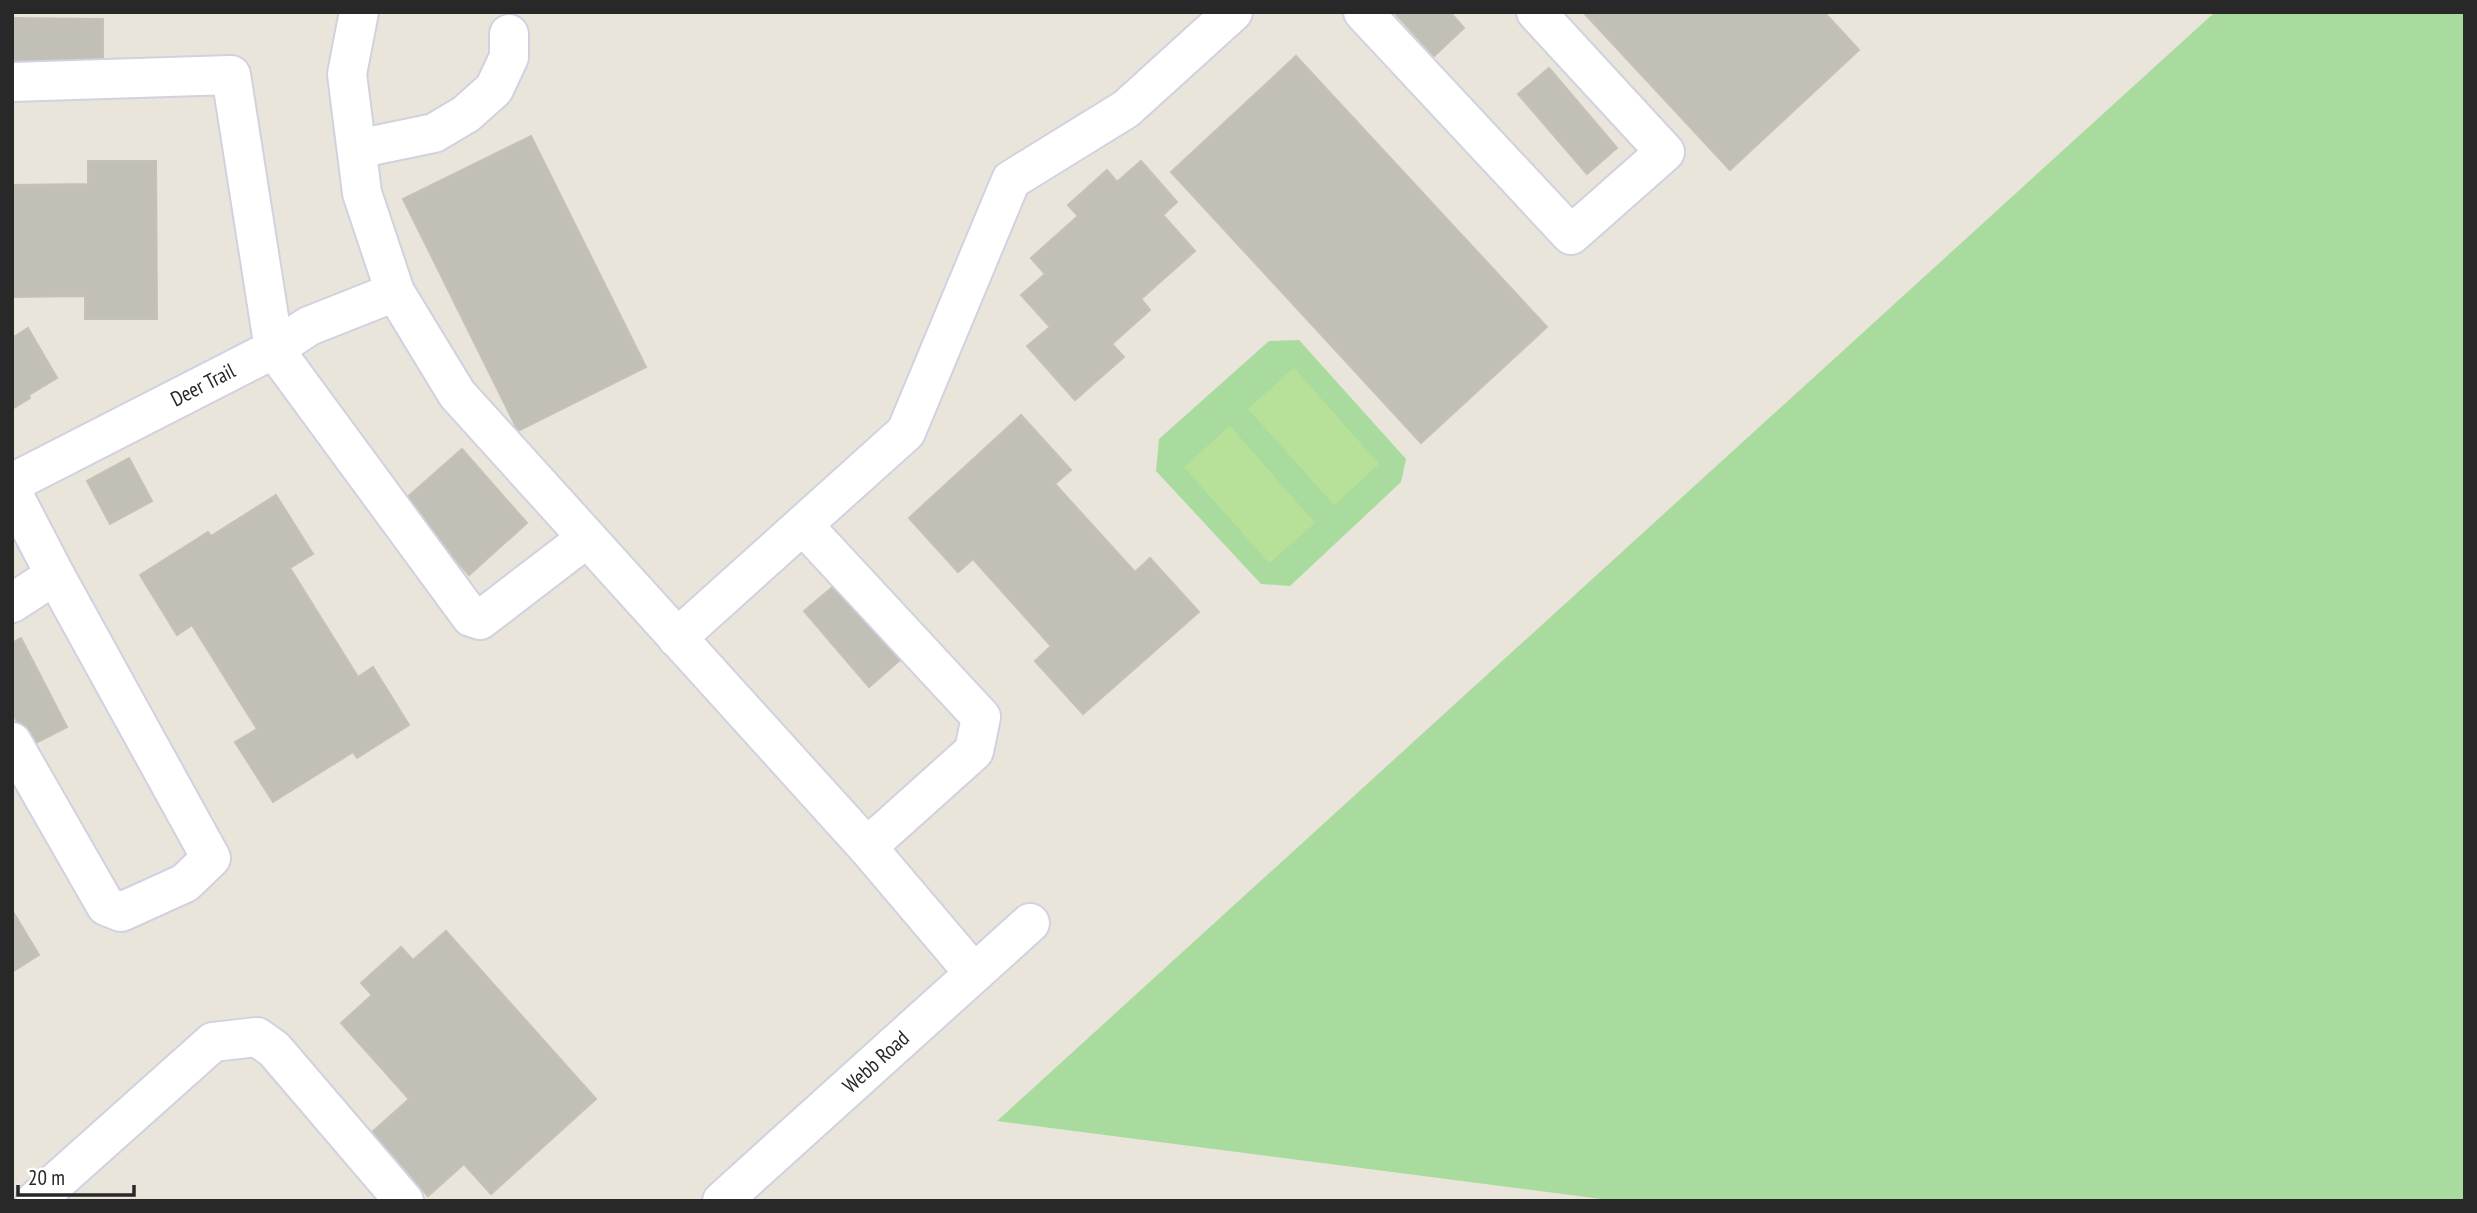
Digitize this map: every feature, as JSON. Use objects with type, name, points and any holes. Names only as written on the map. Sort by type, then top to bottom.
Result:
[{"type":"street","points":[[359,12],[347,74],[362,193],[396,292],[457,394],[867,848],[974,973]]},
{"type":"street","points":[[677,638],[906,432],[1011,180],[1126,109],[1233,12]]},
{"type":"street","points":[[1363,12],[1571,235],[1665,152],[1536,12]]},
{"type":"street","points":[[357,149],[434,133],[466,114],[494,89],[509,57],[509,34]]},
{"type":"street","points":[[12,82],[231,75],[274,349],[471,617],[480,620],[587,538]]},
{"type":"street","name":"Deer Trail","points":[[12,483],[274,349],[309,326],[396,292]]},
{"type":"street","points":[[12,492],[211,858],[185,883],[121,912],[106,906],[12,742]]},
{"type":"street","points":[[803,525],[981,717],[974,751],[867,848]]},
{"type":"street","points":[[12,603],[55,575]]},
{"type":"street","name":"Webb Road","points":[[722,1201],[1030,923]]},
{"type":"street","points":[[35,1201],[213,1041],[257,1037],[274,1049],[404,1201]]},
{"type":"green space","points":[[2215,12],[2465,12],[2465,1201],[1617,1201],[997,1121]]},
{"type":"green space","points":[[1299,340],[1406,459],[1401,482],[1290,586],[1261,584],[1156,471],[1159,439],[1269,341]]},
{"type":"green space","points":[[1294,368],[1379,464],[1334,505],[1248,409]]},
{"type":"green space","points":[[1230,426],[1315,523],[1269,563],[1184,467]]},
{"type":"building","points":[[1394,12],[1450,12],[1464,28],[1434,56]]},
{"type":"building","points":[[1583,12],[1824,12],[1859,50],[1730,170]]},
{"type":"building","points":[[12,18],[103,19],[103,62],[12,60]]},
{"type":"building","points":[[1296,56],[1547,327],[1421,443],[1171,172]]},
{"type":"building","points":[[1549,68],[1617,148],[1587,174],[1518,94]]},
{"type":"building","points":[[531,136],[646,367],[518,431],[403,199]]},
{"type":"building","points":[[88,161],[156,161],[157,319],[85,319],[85,296],[12,297],[12,185],[88,184]]},
{"type":"building","points":[[1141,161],[1177,202],[1163,215],[1195,251],[1141,299],[1150,310],[1112,344],[1124,357],[1075,400],[1027,346],[1050,327],[1021,295],[1045,274],[1031,258],[1078,216],[1068,205],[1107,170],[1117,182]]},
{"type":"building","points":[[28,328],[57,378],[12,409],[12,338]]},
{"type":"building","points":[[1021,415],[1071,470],[1055,484],[1135,572],[1150,558],[1199,612],[1083,714],[1035,661],[1051,646],[973,559],[958,572],[909,518]]},
{"type":"building","points":[[462,449],[527,523],[469,575],[404,500]]},
{"type":"building","points":[[129,458],[152,501],[110,524],[87,481]]},
{"type":"building","points":[[276,495],[313,554],[290,568],[358,677],[373,667],[409,725],[357,758],[353,752],[273,802],[235,742],[257,729],[192,625],[177,635],[140,575],[208,532],[211,536]]},
{"type":"building","points":[[835,585],[900,660],[869,687],[804,611]]},
{"type":"building","points":[[21,638],[67,727],[30,746],[12,712],[12,643]]},
{"type":"building","points":[[12,910],[39,955],[12,972]]},
{"type":"building","points":[[446,931],[596,1099],[491,1194],[464,1164],[428,1196],[371,1133],[409,1099],[341,1023],[372,995],[361,983],[401,947],[413,960]]}]
